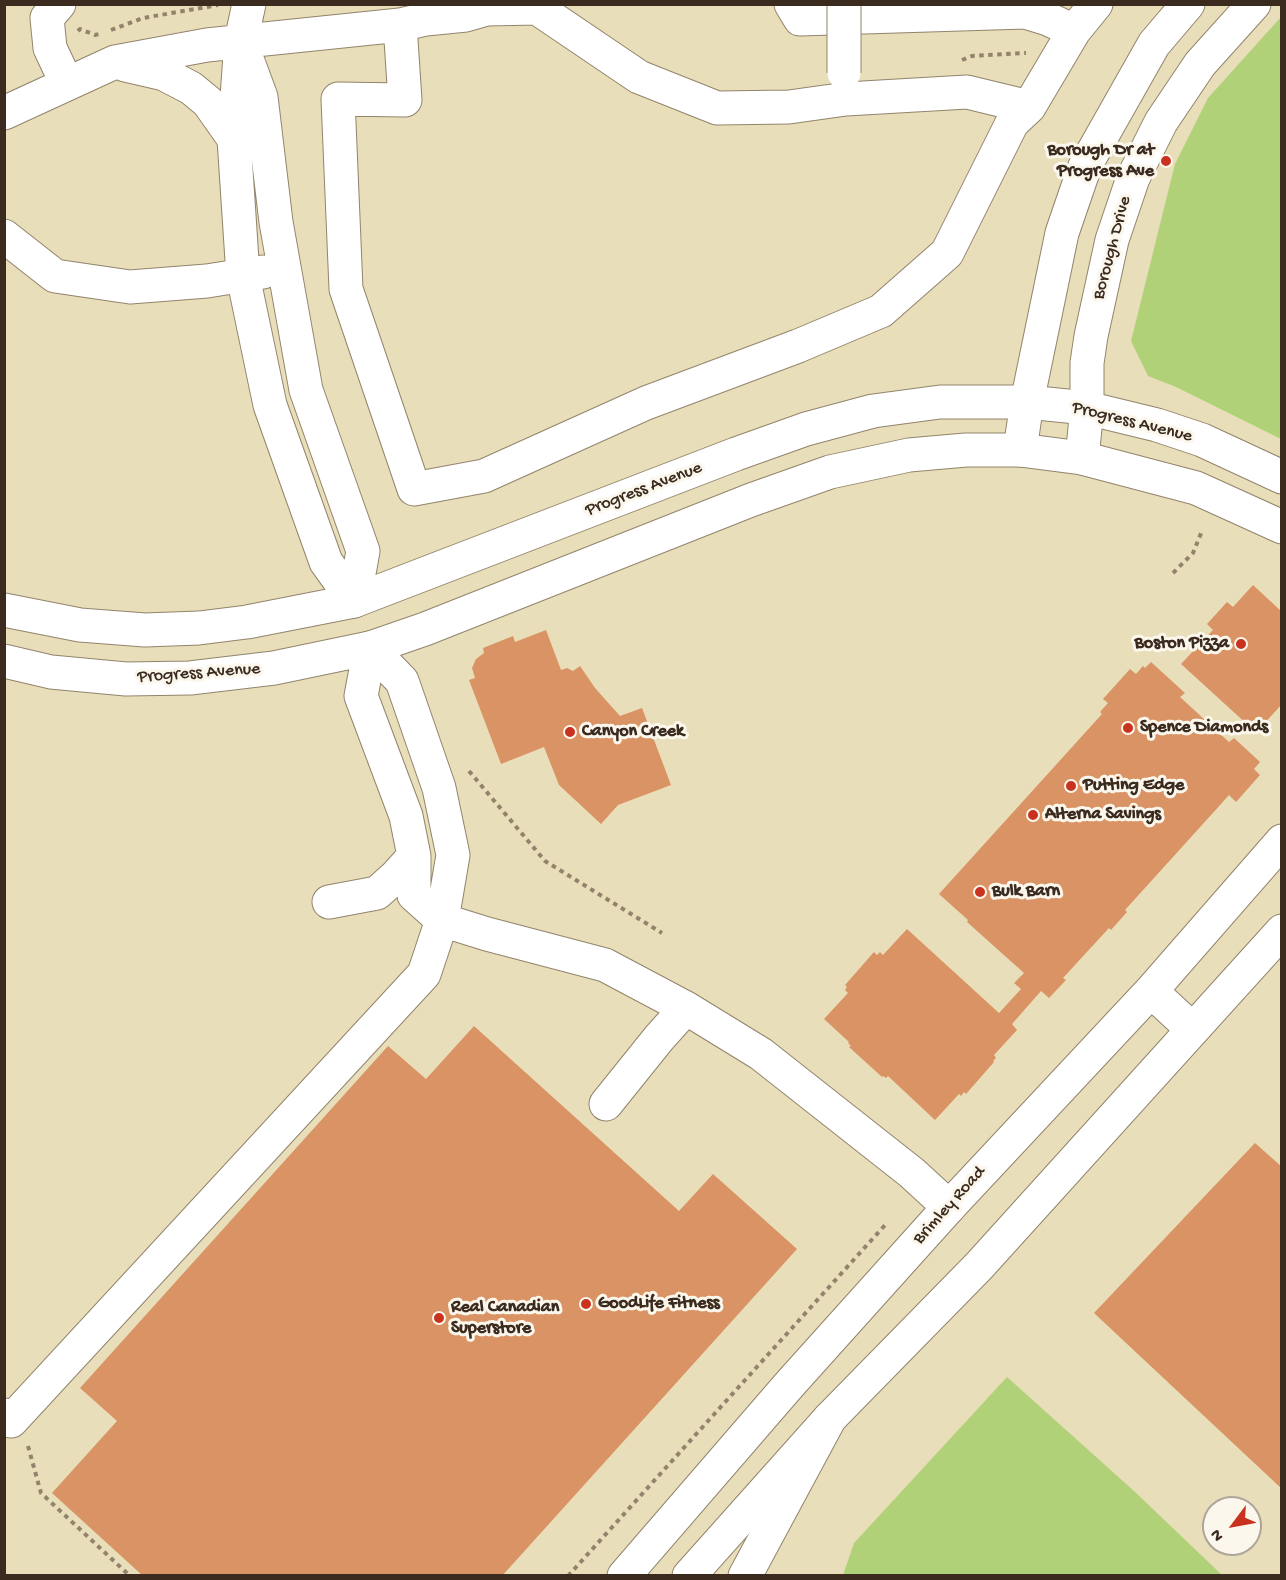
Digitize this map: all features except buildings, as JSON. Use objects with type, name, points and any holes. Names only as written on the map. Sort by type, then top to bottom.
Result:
[{"type":"main road","points":[[59,4],[47,18],[50,48],[67,84]]},
{"type":"main road","points":[[8,1418],[424,974],[442,920],[453,855],[439,788],[402,681],[370,648],[354,601],[326,562],[270,405],[243,276],[234,139],[240,41],[249,4]]},
{"type":"main road","points":[[791,4],[800,19],[1025,12],[1074,31]]},
{"type":"main road","points":[[844,4],[845,86]]},
{"type":"main road","points":[[400,25],[405,100],[338,99],[346,289],[414,489],[484,476],[646,403],[798,346],[881,311],[947,253],[1012,123],[1029,107],[1074,31],[1096,4]]},
{"type":"main road","points":[[1020,450],[1027,402],[1062,233],[1085,166],[1154,44],[1188,4]]},
{"type":"main road","name":"Borough Drive","points":[[1082,458],[1087,408],[1087,363],[1091,336],[1112,240],[1132,178],[1161,122],[1200,64],[1254,4]]},
{"type":"main road","points":[[4,113],[115,62],[240,41],[279,39],[400,25],[426,19],[466,15],[487,9],[537,8],[639,76],[717,108],[789,107],[845,86],[967,92],[1029,107]]},
{"type":"main road","points":[[240,41],[261,97],[283,268],[306,390],[363,551],[354,601]]},
{"type":"main road","points":[[115,62],[164,74],[191,88],[208,102],[234,139]]},
{"type":"main road","points":[[4,236],[55,276],[130,287],[207,281],[283,268]]},
{"type":"main road","name":"Progress Avenue","points":[[4,610],[80,625],[145,630],[199,628],[247,622],[354,601],[806,429],[873,411],[940,402],[1027,402],[1087,408],[1157,425],[1202,440],[1281,477]]},
{"type":"main road","name":"Progress Avenue","points":[[4,661],[51,672],[126,679],[190,678],[274,668],[370,648],[425,629],[751,500],[830,472],[909,455],[966,450],[1020,450],[1082,458],[1196,488],[1281,527]]},
{"type":"main road","points":[[370,648],[361,696],[406,816],[414,856],[414,895],[442,920],[605,965],[686,1008],[761,1054],[912,1173],[949,1207]]},
{"type":"main road","name":"Brimley Road","points":[[624,1575],[949,1207],[1151,991],[1281,841]]},
{"type":"main road","points":[[329,902],[376,893],[414,856]]},
{"type":"main road","points":[[689,1575],[830,1418],[979,1266],[1281,931]]},
{"type":"main road","points":[[1151,991],[1192,1029]]},
{"type":"main road","points":[[606,1104],[686,1008]]},
{"type":"main road","points":[[745,1575],[830,1418]]},
{"type":"path","points":[[50,48],[80,29],[95,35],[143,18],[218,4]]},
{"type":"path","points":[[1173,573],[1193,553],[1202,531]]},
{"type":"path","points":[[469,771],[545,861],[662,933]]},
{"type":"path","points":[[568,1575],[886,1224]]},
{"type":"path","points":[[8,1418],[28,1446],[41,1492],[130,1575]]},
{"type":"green space","points":[[1281,17],[1281,439],[1176,387],[1148,376],[1131,341],[1175,164],[1208,98]]},
{"type":"green space","points":[[1007,1377],[1134,1491],[1222,1575],[843,1575],[854,1543]]},
{"type":"place","name":"Borough Dr at Progress Ave","points":[[1166,161]]},
{"type":"place","name":"Boston Pizza","points":[[1241,644]]},
{"type":"place","name":"Spence Diamonds","points":[[1128,728]]},
{"type":"place","name":"Canyon Creek","points":[[570,732]]},
{"type":"place","name":"Putting Edge","points":[[1071,786]]},
{"type":"place","name":"Alterna Savings","points":[[1033,815]]},
{"type":"place","name":"Bulk Barn","points":[[980,892]]},
{"type":"place","name":"GoodLife Fitness","points":[[586,1304]]},
{"type":"place","name":"Real Canadian Superstore","points":[[439,1318]]}]
